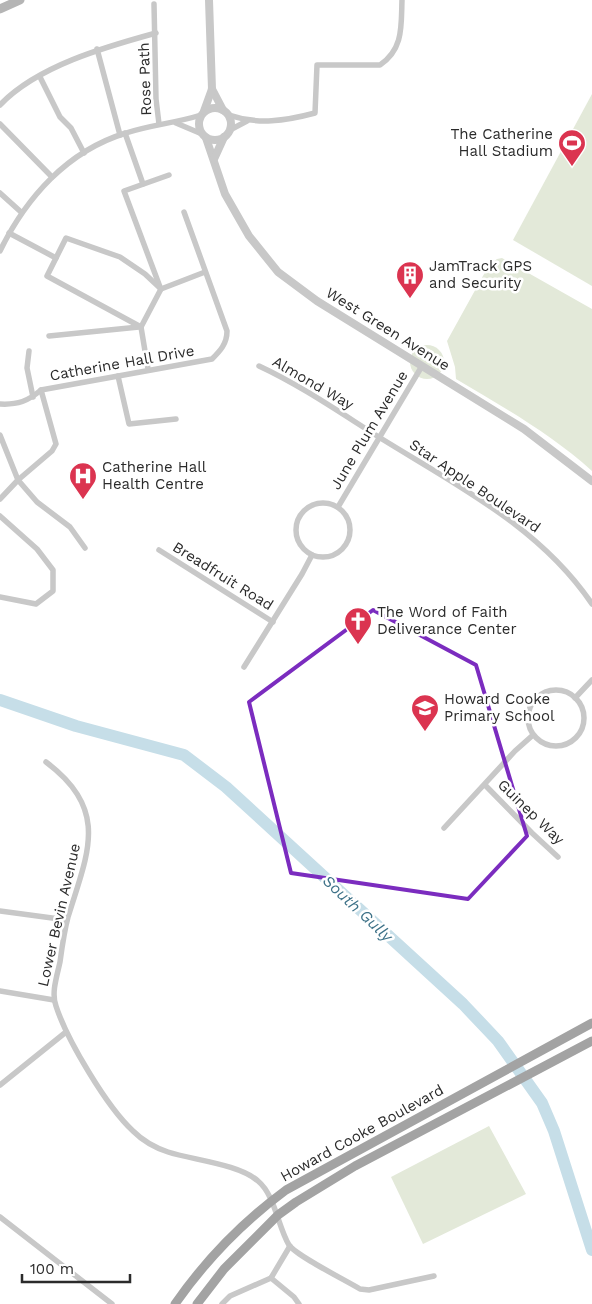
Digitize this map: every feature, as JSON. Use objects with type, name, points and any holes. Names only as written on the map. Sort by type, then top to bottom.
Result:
[{"type":"main road","points":[[0,9],[20,0]]},
{"type":"main road","name":"Howard Cooke Boulevard","points":[[175,1304],[209,1261],[270,1202],[296,1184],[592,1023]]},
{"type":"main road","name":"Howard Cooke Boulevard","points":[[197,1304],[224,1269],[278,1215],[355,1166],[592,1041]]},
{"type":"street","points":[[204,136],[198,125],[212,88],[209,0]]},
{"type":"street","points":[[0,251],[2,243],[21,212],[52,177],[84,152],[122,134],[159,124],[176,123],[213,107],[246,121],[268,123],[315,113],[319,64],[380,65],[389,59],[395,51],[401,36],[402,0]]},
{"type":"street","name":"Rose Path","points":[[154,4],[156,99],[159,124]]},
{"type":"street","points":[[0,105],[40,77],[97,49],[156,33]]},
{"type":"street","points":[[97,49],[122,134],[143,184]]},
{"type":"street","points":[[40,77],[60,117],[72,128],[84,152]]},
{"type":"street","points":[[212,88],[231,123],[230,130]]},
{"type":"street","points":[[214,159],[230,130],[246,121]]},
{"type":"street","points":[[176,123],[216,140],[224,138]]},
{"type":"street","points":[[0,124],[52,177]]},
{"type":"street","name":"West Green Avenue","points":[[204,136],[226,194],[249,236],[278,272],[311,297],[524,429],[592,481]]},
{"type":"street","points":[[161,289],[124,191],[169,175]]},
{"type":"street","points":[[0,193],[21,212]]},
{"type":"street","name":"Catherine Hall Drive","points":[[0,404],[14,405],[27,401],[41,390],[148,369],[212,359],[222,350],[228,339],[228,331],[184,212]]},
{"type":"street","points":[[9,233],[56,258]]},
{"type":"street","points":[[141,327],[47,276],[66,238],[120,257],[145,274],[161,289]]},
{"type":"street","points":[[148,369],[141,327],[161,289],[205,272]]},
{"type":"street","points":[[49,336],[141,327]]},
{"type":"street","points":[[29,351],[27,368],[33,396]]},
{"type":"street","name":"Almond Way","points":[[259,366],[281,377],[380,438]]},
{"type":"street","name":"June Plum Avenue","points":[[338,507],[422,366]]},
{"type":"street","points":[[118,376],[129,424],[176,419]]},
{"type":"street","points":[[0,499],[18,480],[52,452],[56,444],[41,390]]},
{"type":"street","points":[[0,435],[18,480],[37,502],[70,527],[85,548]]},
{"type":"street","name":"Star Apple Boulevard","points":[[380,438],[448,479],[524,531],[549,552],[574,578],[592,604]]},
{"type":"street","points":[[320,502],[338,507],[349,521],[350,529],[345,546],[330,556],[312,555],[302,548],[297,538],[296,527],[299,516],[308,507],[320,502]]},
{"type":"street","points":[[0,516],[37,549],[53,570],[54,591],[36,604],[0,597]]},
{"type":"street","name":"Breadfruit Road","points":[[159,550],[273,622]]},
{"type":"street","points":[[244,666],[273,622],[312,555]]},
{"type":"street","points":[[575,698],[592,680]]},
{"type":"street","points":[[553,690],[569,693],[581,706],[584,716],[583,726],[576,738],[565,745],[553,747],[542,743],[533,735],[527,720],[528,711],[538,696],[553,690]]},
{"type":"street","points":[[444,828],[533,735]]},
{"type":"street","name":"Lower Bevin Avenue","points":[[46,762],[60,773],[78,793],[86,813],[89,833],[85,863],[67,920],[54,1000],[66,1032],[106,1099],[133,1131],[149,1144],[168,1152],[205,1160],[250,1176],[259,1182],[278,1215],[290,1246]]},
{"type":"street","name":"Guinep Way","points":[[485,785],[558,857]]},
{"type":"street","points":[[0,911],[67,920]]},
{"type":"street","points":[[0,991],[54,1000]]},
{"type":"street","points":[[0,1085],[66,1032]]},
{"type":"street","points":[[0,1217],[112,1304]]},
{"type":"street","points":[[222,1304],[230,1296],[271,1278],[290,1246],[360,1288],[369,1290],[434,1276]]},
{"type":"street","points":[[271,1278],[294,1296],[299,1304]]},
{"type":"highlighted area","points":[[373,610],[476,665],[527,836],[468,899],[291,873],[249,702]]},
{"type":"green space","name":"The Catherine Hall Stadium","points":[[592,94],[592,286],[513,240]]},
{"type":"green space","points":[[502,258],[592,309],[592,471],[543,433],[456,379],[455,367],[447,341],[489,265]]},
{"type":"green space","points":[[427,345],[439,350],[444,362],[439,374],[427,379],[415,374],[410,362],[415,350]]},
{"type":"green space","points":[[489,1126],[526,1194],[423,1244],[391,1177]]},
{"type":"waterway","name":"South Gully","points":[[0,700],[76,726],[184,755],[226,787],[463,1004],[498,1041],[542,1103],[554,1131],[592,1250]]},
{"type":"place","name":"The Catherine Hall Stadium","points":[[572,167]]},
{"type":"place","name":"JamTrack GPS and Security","points":[[410,299]]},
{"type":"place","name":"Catherine Hall Health Centre","points":[[83,500]]},
{"type":"place","name":"The Word of Faith Deliverance Center","points":[[358,645]]},
{"type":"place","name":"Howard Cooke Primary School","points":[[425,732]]}]
